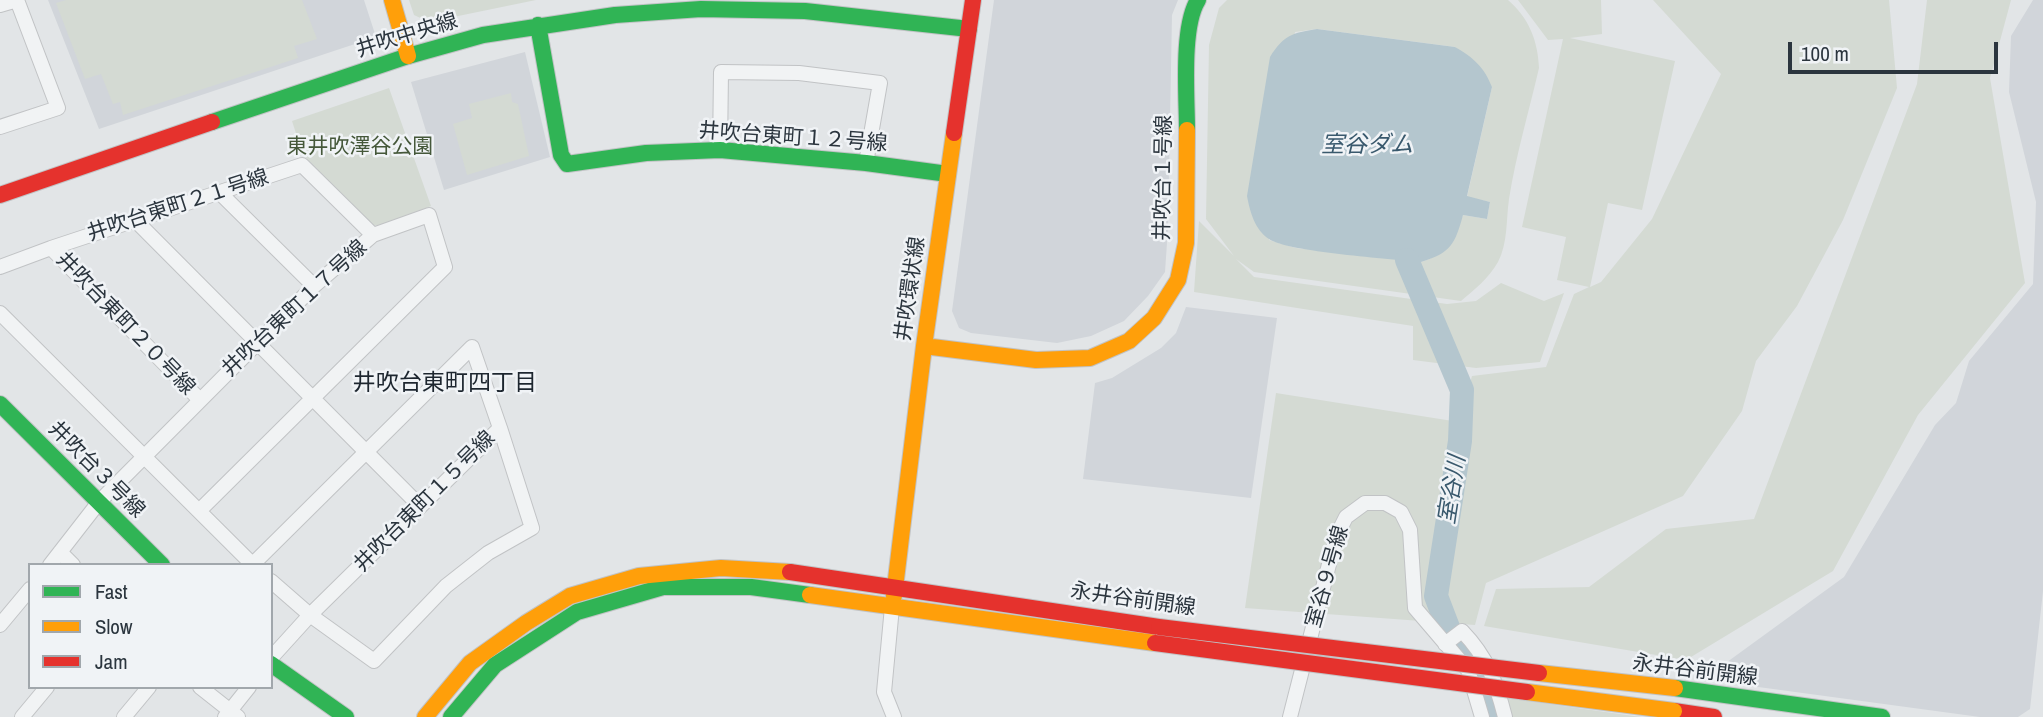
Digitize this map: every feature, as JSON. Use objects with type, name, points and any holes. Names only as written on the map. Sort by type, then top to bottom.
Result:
[{"type":"street","points":[[0,5],[17,0],[58,108],[0,127]]},
{"type":"street","points":[[392,0],[408,57]]},
{"type":"street","name":"井吹環状線","points":[[892,607],[924,346],[973,0]]},
{"type":"street","name":"井吹台１号線","points":[[924,346],[1036,360],[1090,358],[1129,341],[1154,318],[1178,280],[1186,243],[1186,48],[1193,8],[1198,0]]},
{"type":"street","name":"井吹中央線","points":[[0,195],[408,57],[483,35],[538,25],[615,15],[701,9],[805,11],[969,29]]},
{"type":"street","name":"井吹台東町１２号線","points":[[538,25],[561,155],[567,164],[646,153],[720,150],[866,163],[948,174]]},
{"type":"street","points":[[720,150],[720,72],[799,73],[880,83],[866,163]]},
{"type":"street","name":"井吹台東町２１号線","points":[[0,268],[51,248],[302,165],[373,235]]},
{"type":"street","points":[[220,193],[314,286]]},
{"type":"street","name":"井吹台東町１７号線","points":[[52,563],[99,502],[314,286],[373,235],[429,215],[445,267],[199,511]]},
{"type":"street","points":[[135,220],[420,506]]},
{"type":"street","name":"井吹台東町２０号線","points":[[51,248],[200,400]]},
{"type":"street","points":[[0,313],[251,563]]},
{"type":"street","points":[[255,563],[472,347],[500,428]]},
{"type":"street","name":"井吹台３号線","points":[[0,404],[160,563]]},
{"type":"street","name":"井吹台東町１５号線","points":[[273,656],[310,615],[500,428],[532,528],[488,553],[446,586],[374,661],[310,615]]},
{"type":"street","name":"室谷９号線","points":[[1290,717],[1336,537],[1346,517],[1365,503],[1385,503],[1401,512],[1410,530],[1415,608],[1468,670],[1482,717]]},
{"type":"street","points":[[60,552],[71,563]]},
{"type":"street","name":"永井谷前開線","points":[[425,717],[470,663],[570,596],[639,576],[721,568],[801,573],[895,585],[1157,635],[1714,717]]},
{"type":"street","points":[[273,583],[310,615]]},
{"type":"street","name":"永井谷前開線","points":[[452,717],[495,665],[577,612],[663,587],[751,587],[892,607],[1675,688],[1882,717]]},
{"type":"street","points":[[0,625],[28,591]]},
{"type":"street","points":[[892,607],[884,692],[894,717]]},
{"type":"street","points":[[1445,644],[1462,631],[1477,647],[1495,679],[1505,717]]},
{"type":"street","points":[[273,665],[346,717]]},
{"type":"street","points":[[22,717],[45,689]]},
{"type":"street","points":[[124,717],[147,689]]},
{"type":"street","points":[[202,689],[231,715],[247,689]]},
{"type":"shaded area","points":[[48,0],[364,0],[376,37],[99,129]]},
{"type":"shaded area","points":[[994,0],[1178,0],[1172,15],[1165,272],[1148,296],[1124,321],[1091,336],[1057,343],[971,333],[959,328],[952,311]]},
{"type":"shaded area","points":[[2033,0],[2043,0],[2043,591],[2030,709],[2018,717],[1980,717],[1714,681],[1723,665],[1844,577],[1935,425],[1956,403],[1969,361],[2033,284],[2036,202],[2009,92],[2011,36]]},
{"type":"shaded area","points":[[525,52],[550,157],[444,190],[411,82]]},
{"type":"shaded area","points":[[1186,307],[1277,318],[1251,498],[1083,479],[1095,383],[1112,378],[1161,348],[1176,333]]},
{"type":"green space","points":[[66,0],[302,0],[317,39],[294,46],[298,58],[123,115],[120,102],[113,104],[101,74],[85,79],[56,3]]},
{"type":"green space","points":[[409,0],[536,0],[429,22],[414,15]]},
{"type":"green space","points":[[1227,0],[1508,0],[1522,14],[1537,49],[1539,68],[1512,183],[1504,247],[1494,268],[1461,301],[1254,272],[1236,259],[1254,277],[1447,304],[1476,301],[1501,283],[1544,301],[1564,293],[1540,362],[1476,368],[1413,360],[1413,326],[1194,292],[1199,221],[1234,256],[1206,219],[1209,45],[1219,8]],"holes":[[[1317,29],[1455,47],[1492,87],[1467,197],[1490,202],[1487,219],[1463,215],[1443,250],[1421,262],[1296,248],[1269,240],[1295,32]]]},
{"type":"green space","points":[[1518,0],[1601,0],[1602,34],[1570,38],[1675,61],[1642,210],[1608,203],[1590,287],[1601,282],[1652,219],[1721,74],[1653,0],[1889,0],[1897,88],[1843,220],[1797,306],[1756,361],[1742,411],[1683,496],[1486,583],[1475,625],[1245,608],[1276,393],[1459,422],[1472,376],[1546,367],[1574,294],[1589,287],[1557,280],[1566,237],[1522,227],[1563,39],[1548,40]]},
{"type":"green space","points":[[1927,0],[2011,0],[1990,78],[2025,283],[1918,415],[1833,571],[1686,660],[1484,626],[1496,589],[1589,587],[1666,529],[1754,519],[1917,84]]},
{"type":"green space","name":"東井吹澤谷公園","points":[[389,88],[431,206],[381,226],[372,225],[303,155],[292,121]]},
{"type":"green space","points":[[511,93],[512,102],[518,104],[529,156],[467,175],[453,124],[472,118],[469,104]]},
{"type":"green space","points":[[1506,698],[1641,717],[1511,717]]},
{"type":"water","name":"室谷ダム","points":[[1317,29],[1455,47],[1468,55],[1486,74],[1492,87],[1467,196],[1490,202],[1487,219],[1463,215],[1454,240],[1439,255],[1421,262],[1296,248],[1269,239],[1257,226],[1247,196],[1270,57],[1289,36]]},
{"type":"waterway","name":"室谷川","points":[[1407,260],[1462,390],[1460,441],[1436,596],[1449,630],[1464,647],[1492,717]]},
{"type":"traffic: fast","points":[[1187,130],[1187,44],[1189,27],[1198,0]]},
{"type":"traffic: fast","points":[[212,122],[408,56],[483,35],[615,15],[701,9],[805,11],[969,29]]},
{"type":"traffic: fast","points":[[538,25],[561,155],[567,164],[646,153],[720,150],[866,163],[948,174]]},
{"type":"traffic: fast","points":[[0,404],[160,563]]},
{"type":"traffic: fast","points":[[451,717],[495,665],[577,612],[663,587],[751,587],[810,595]]},
{"type":"traffic: fast","points":[[273,665],[346,717]]},
{"type":"traffic: fast","points":[[1675,688],[1882,717]]},
{"type":"traffic: slow","points":[[392,0],[408,56]]},
{"type":"traffic: slow","points":[[924,346],[1036,360],[1090,358],[1129,341],[1154,318],[1178,280],[1186,243],[1187,130]]},
{"type":"traffic: slow","points":[[894,596],[924,346],[954,133]]},
{"type":"traffic: slow","points":[[425,717],[470,663],[570,596],[639,576],[721,568],[790,572]]},
{"type":"traffic: slow","points":[[810,595],[1155,643]]},
{"type":"traffic: slow","points":[[1539,673],[1675,688]]},
{"type":"traffic: slow","points":[[1527,692],[1674,711]]},
{"type":"traffic: jam","points":[[954,133],[973,0]]},
{"type":"traffic: jam","points":[[0,195],[212,122]]},
{"type":"traffic: jam","points":[[790,572],[1159,627]]},
{"type":"traffic: jam","points":[[1159,627],[1539,673]]},
{"type":"traffic: jam","points":[[1155,643],[1527,692]]},
{"type":"traffic: jam","points":[[1674,711],[1714,717]]},
{"type":"district","name":"井吹台東町四丁目","points":[[445,384]]}]
